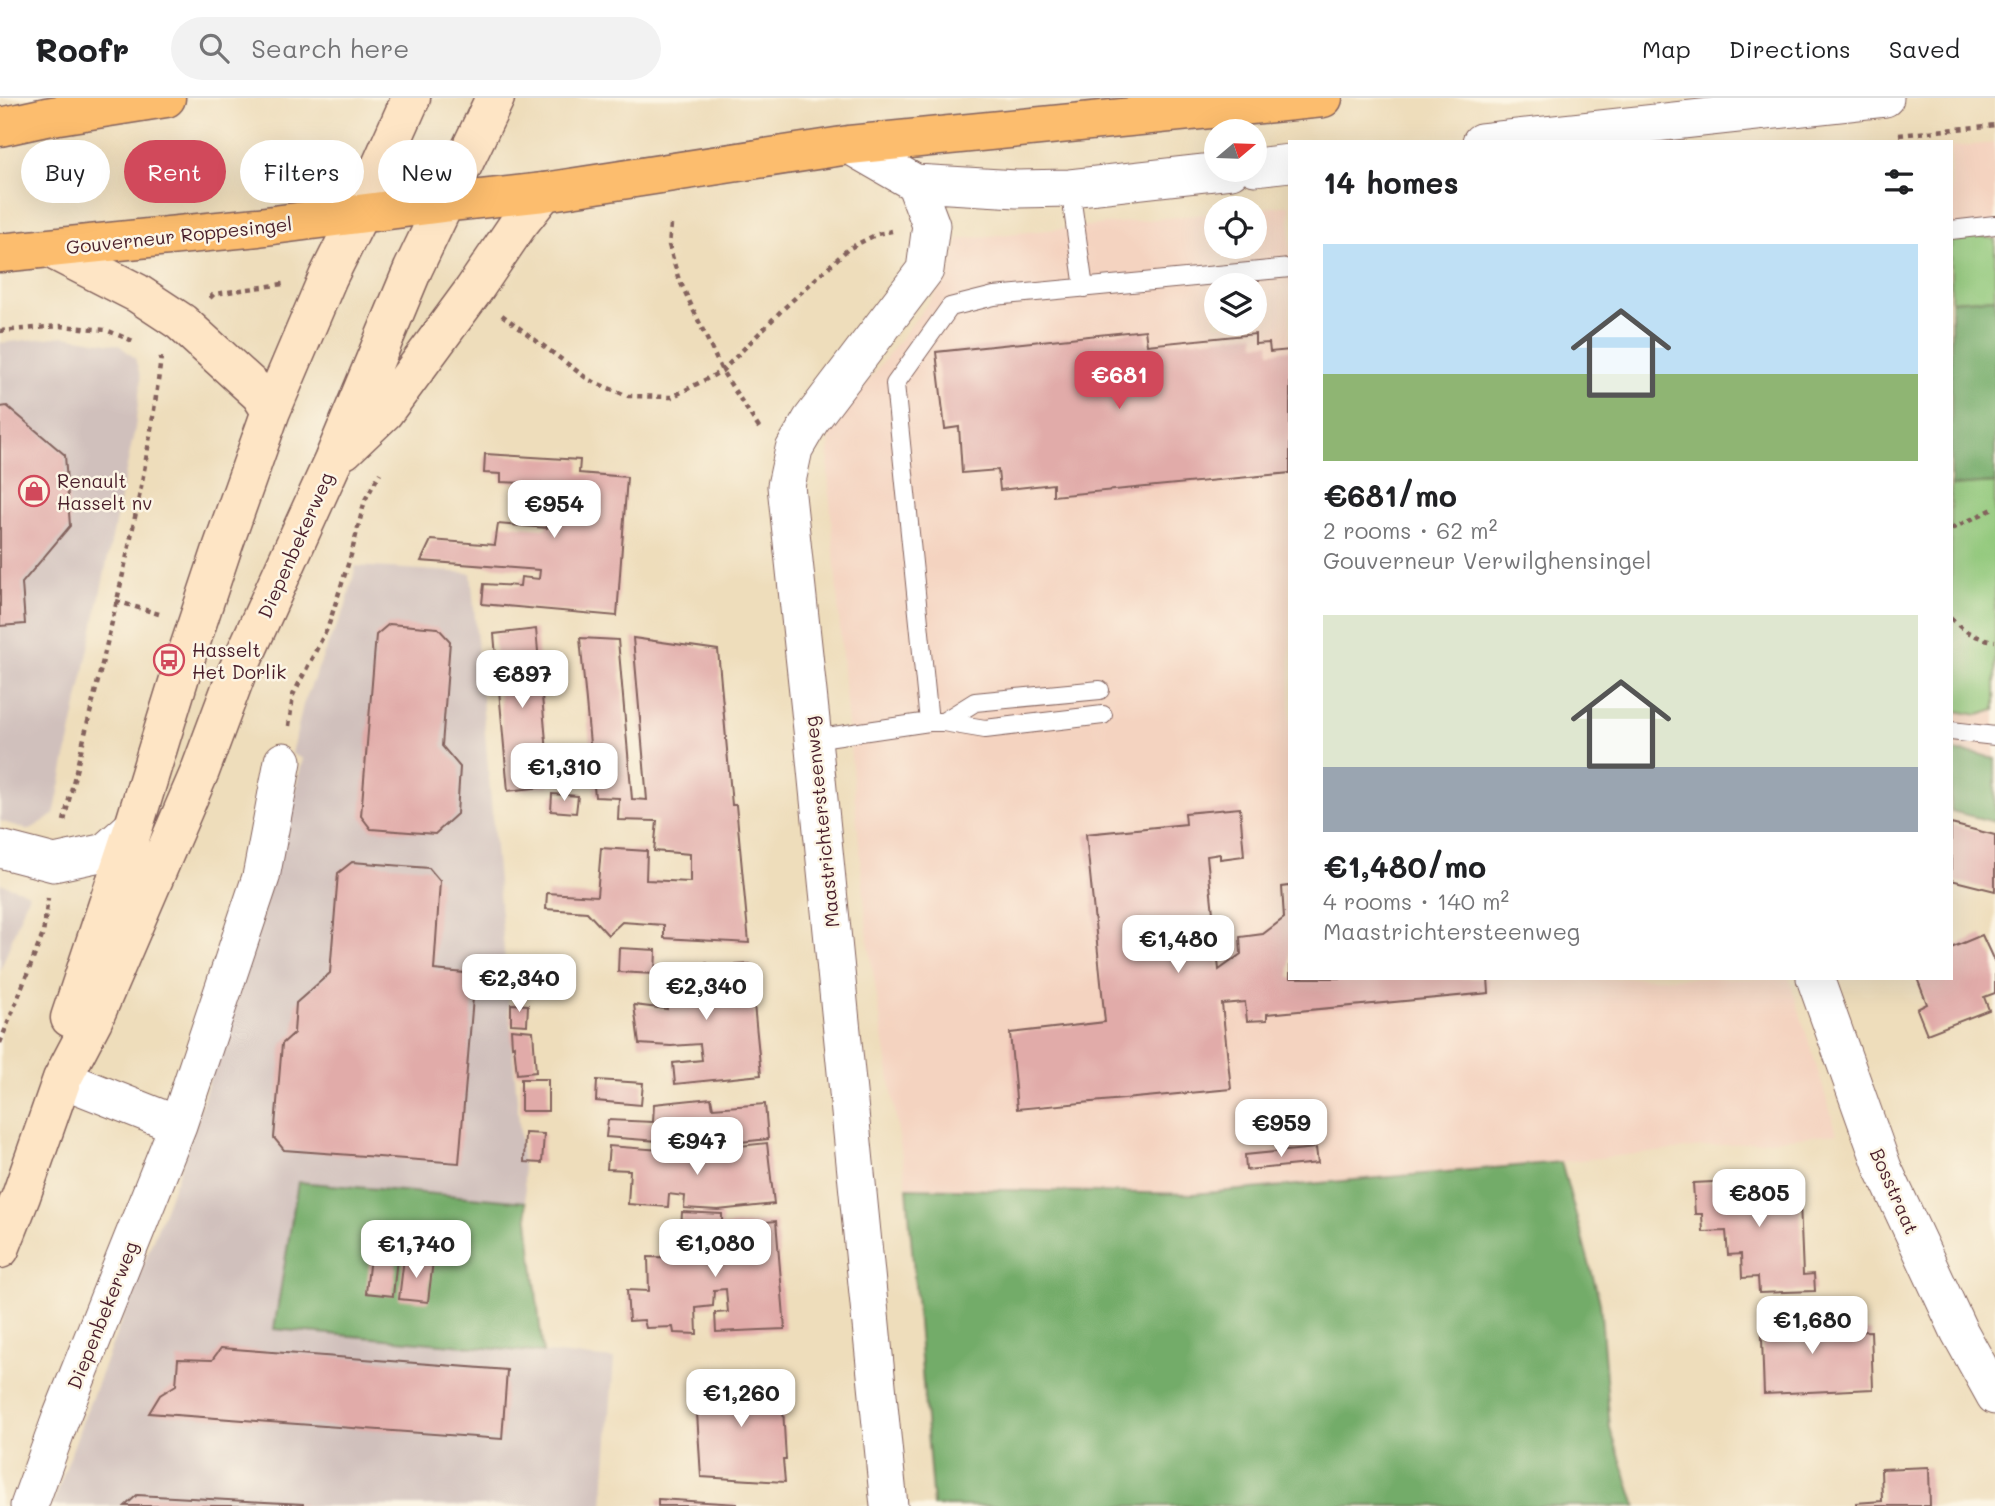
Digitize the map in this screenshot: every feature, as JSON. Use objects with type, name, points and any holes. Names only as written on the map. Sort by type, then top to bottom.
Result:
[{"type":"highway","points":[[0,127],[166,98]]},
{"type":"highway","name":"Gouverneur Roppesingel","points":[[477,199],[544,192],[849,145],[1323,98]]},
{"type":"highway","name":"Gouverneur Roppesingel","points":[[0,253],[359,215],[443,203]]},
{"type":"main road","points":[[359,215],[411,98]]},
{"type":"main road","points":[[474,140],[495,98]]},
{"type":"main road","points":[[333,461],[384,412],[544,192]]},
{"type":"main road","name":"Diepenbekerweg","points":[[0,1248],[61,1079],[93,1020],[200,771],[237,672],[333,461],[443,203]]},
{"type":"main road","name":"Diepenbekerweg","points":[[61,1079],[70,1015],[134,826],[201,611],[271,411],[328,277],[359,215]]},
{"type":"main road","points":[[51,249],[137,293],[181,321],[260,394],[271,411]]},
{"type":"street","points":[[1514,140],[1580,136],[1885,98]]},
{"type":"street","points":[[849,145],[915,183],[1017,190],[1070,188],[1204,173]]},
{"type":"street","points":[[1267,166],[1288,163]]},
{"type":"street","name":"Maastrichtersteenweg","points":[[889,1506],[786,486],[794,449],[811,420],[925,270],[931,225],[915,183]]},
{"type":"street","name":"Diepenbekerweg","points":[[29,1506],[60,1420],[178,1125],[261,877],[283,761]]},
{"type":"street","points":[[0,849],[54,863],[106,852],[134,826]]},
{"type":"street","name":"Bosstraat","points":[[1816,980],[1883,1168],[1959,1331],[1995,1396]]},
{"type":"street","points":[[61,1079],[178,1125]]},
{"type":"lane","points":[[1070,188],[1084,288]]},
{"type":"lane","points":[[1953,230],[1995,225]]},
{"type":"lane","points":[[936,722],[895,384],[950,307],[994,296],[1288,268]]},
{"type":"lane","points":[[936,722],[975,702],[1100,690]]},
{"type":"lane","points":[[813,739],[936,722],[985,729],[1103,715]]},
{"type":"lane","points":[[1953,731],[1995,736]]},
{"type":"path","points":[[1886,136],[1995,125]]},
{"type":"path","points":[[671,225],[669,245],[678,277],[722,371],[765,437],[786,486]]},
{"type":"path","points":[[722,371],[848,249],[877,234],[931,225]]},
{"type":"path","points":[[0,331],[60,326],[106,330],[139,343]]},
{"type":"path","points":[[283,761],[293,695],[328,627],[365,500],[384,467]]},
{"type":"path","points":[[1953,528],[1995,508]]},
{"type":"path","points":[[116,601],[160,615]]},
{"type":"path","points":[[1953,620],[1959,628],[1983,640],[1995,641]]},
{"type":"shaded area","points":[[1995,143],[1995,759],[1953,751],[1953,147]]},
{"type":"shaded area","points":[[1288,205],[1288,980],[1790,980],[1837,1133],[1561,1162],[1193,1194],[907,1188],[868,940],[828,474],[830,431],[947,278],[959,239],[1204,214],[1204,259],[1267,259],[1267,208]]},
{"type":"shaded area","points":[[65,336],[119,345],[135,358],[141,379],[135,428],[54,815],[29,830],[0,821],[0,343]]},
{"type":"shaded area","points":[[356,566],[471,573],[526,1202],[298,1182],[275,1329],[614,1359],[603,1506],[52,1506],[183,1162],[260,922],[303,759],[292,754],[303,705],[345,609]]},
{"type":"shaded area","points":[[0,883],[29,893],[0,971]]},
{"type":"green space","points":[[1969,234],[1995,239],[1995,298],[1953,301],[1953,236]]},
{"type":"green space","points":[[1995,298],[1995,483],[1953,486],[1953,301]]},
{"type":"green space","points":[[1995,483],[1995,710],[1979,715],[1956,711],[1953,707],[1953,486]]},
{"type":"green space","points":[[1953,751],[1995,759],[1995,822],[1953,812]]},
{"type":"green space","points":[[1561,1162],[1600,1302],[1610,1428],[1636,1506],[933,1506],[907,1188],[1193,1194]]},
{"type":"green space","points":[[298,1182],[526,1202],[543,1353],[274,1329]]},
{"type":"building","points":[[1145,330],[1147,345],[1255,336],[1255,344],[1269,343],[1270,352],[1288,350],[1288,473],[1053,496],[1053,484],[1000,490],[998,470],[962,473],[959,427],[945,429],[936,352]]},
{"type":"building","name":"Renault Hasselt nv","points":[[7,406],[65,455],[70,526],[22,583],[25,624],[0,626],[0,407]]},
{"type":"building","points":[[485,454],[580,460],[579,473],[627,477],[617,616],[482,604],[484,584],[520,586],[521,577],[539,579],[540,570],[421,561],[431,540],[495,545],[498,524],[547,528],[549,484],[501,482],[501,474],[484,473]]},
{"type":"building","points":[[389,624],[438,628],[450,641],[442,746],[460,767],[457,814],[435,834],[371,829],[361,816],[376,635]]},
{"type":"building","points":[[536,629],[550,786],[508,791],[494,634]]},
{"type":"building","points":[[580,638],[618,640],[632,799],[647,800],[633,638],[718,650],[732,805],[736,805],[749,943],[664,938],[664,925],[622,922],[608,935],[587,912],[546,909],[547,893],[597,896],[601,848],[647,851],[646,880],[690,882],[690,854],[654,851],[657,821],[618,820],[619,798],[595,797]]},
{"type":"building","points":[[552,794],[578,796],[576,813],[551,811]]},
{"type":"building","points":[[1240,808],[1244,856],[1220,859],[1220,854],[1207,856],[1219,970],[1241,954],[1240,937],[1263,934],[1284,918],[1282,887],[1288,886],[1288,980],[1488,980],[1489,993],[1267,1014],[1267,1020],[1247,1021],[1245,1002],[1222,1004],[1231,1089],[1017,1109],[1010,1033],[1105,1022],[1086,834],[1186,824],[1185,813]]},
{"type":"building","points":[[1953,824],[1995,835],[1995,891],[1953,880]]},
{"type":"building","points":[[352,862],[429,868],[440,881],[434,970],[475,974],[459,1163],[284,1150],[274,1138],[282,1044],[294,1033],[296,1003],[330,973],[338,873]]},
{"type":"building","points":[[1982,935],[1995,963],[1995,993],[1984,997],[1989,1010],[1927,1034],[1917,1009],[1927,1004],[1918,980],[1953,980],[1953,947]]},
{"type":"building","points":[[619,948],[656,950],[655,974],[618,972]]},
{"type":"building","points":[[707,963],[707,967],[750,964],[761,1075],[675,1084],[673,1063],[702,1060],[700,1044],[639,1044],[634,1005],[667,1009],[664,970]]},
{"type":"building","points":[[511,1004],[528,1005],[527,1025],[511,1024]]},
{"type":"building","points":[[511,1029],[533,1031],[536,1072],[517,1074]]},
{"type":"building","points":[[521,1079],[548,1079],[548,1111],[521,1111]]},
{"type":"building","points":[[597,1080],[643,1083],[641,1105],[596,1101]]},
{"type":"building","points":[[711,1098],[713,1108],[765,1104],[768,1139],[712,1145],[606,1137],[608,1120],[653,1122],[654,1104]]},
{"type":"building","points":[[525,1133],[544,1134],[542,1163],[524,1162]]},
{"type":"building","points":[[767,1143],[774,1204],[718,1210],[684,1208],[685,1196],[669,1194],[668,1207],[628,1204],[630,1170],[607,1169],[609,1146],[713,1154],[712,1149]]},
{"type":"building","points":[[1316,1148],[1318,1163],[1246,1170],[1245,1155]]},
{"type":"building","points":[[1799,1178],[1803,1275],[1814,1274],[1815,1291],[1759,1293],[1758,1277],[1742,1278],[1741,1254],[1728,1255],[1726,1231],[1703,1232],[1702,1214],[1695,1214],[1693,1183]]},
{"type":"building","points":[[682,1212],[722,1214],[722,1226],[776,1221],[785,1329],[716,1332],[715,1313],[728,1312],[726,1289],[714,1290],[713,1306],[696,1308],[697,1334],[674,1333],[673,1327],[646,1328],[644,1320],[629,1321],[627,1290],[649,1291],[648,1257],[705,1258],[706,1247],[680,1246]]},
{"type":"building","points":[[370,1256],[397,1258],[393,1296],[366,1293]]},
{"type":"building","points":[[404,1258],[433,1261],[428,1302],[399,1299]]},
{"type":"building","points":[[1814,1309],[1815,1333],[1871,1331],[1873,1389],[1764,1394],[1761,1311]]},
{"type":"building","points":[[221,1348],[507,1370],[502,1439],[149,1413],[160,1395],[176,1385],[178,1359],[212,1360]]},
{"type":"building","points":[[777,1376],[778,1392],[782,1391],[785,1482],[701,1477],[695,1380]]},
{"type":"building","points":[[1929,1467],[1930,1506],[1856,1506],[1856,1503],[1882,1501],[1881,1469]]},
{"type":"building","points":[[137,1495],[303,1504],[303,1506],[125,1506]]},
{"type":"building","points":[[658,1499],[737,1504],[737,1506],[658,1506]]},
{"type":"place","name":"Renault Hasselt nv","points":[[34,491]]},
{"type":"place","name":"Hasselt Het Dorlik","points":[[169,660]]}]
